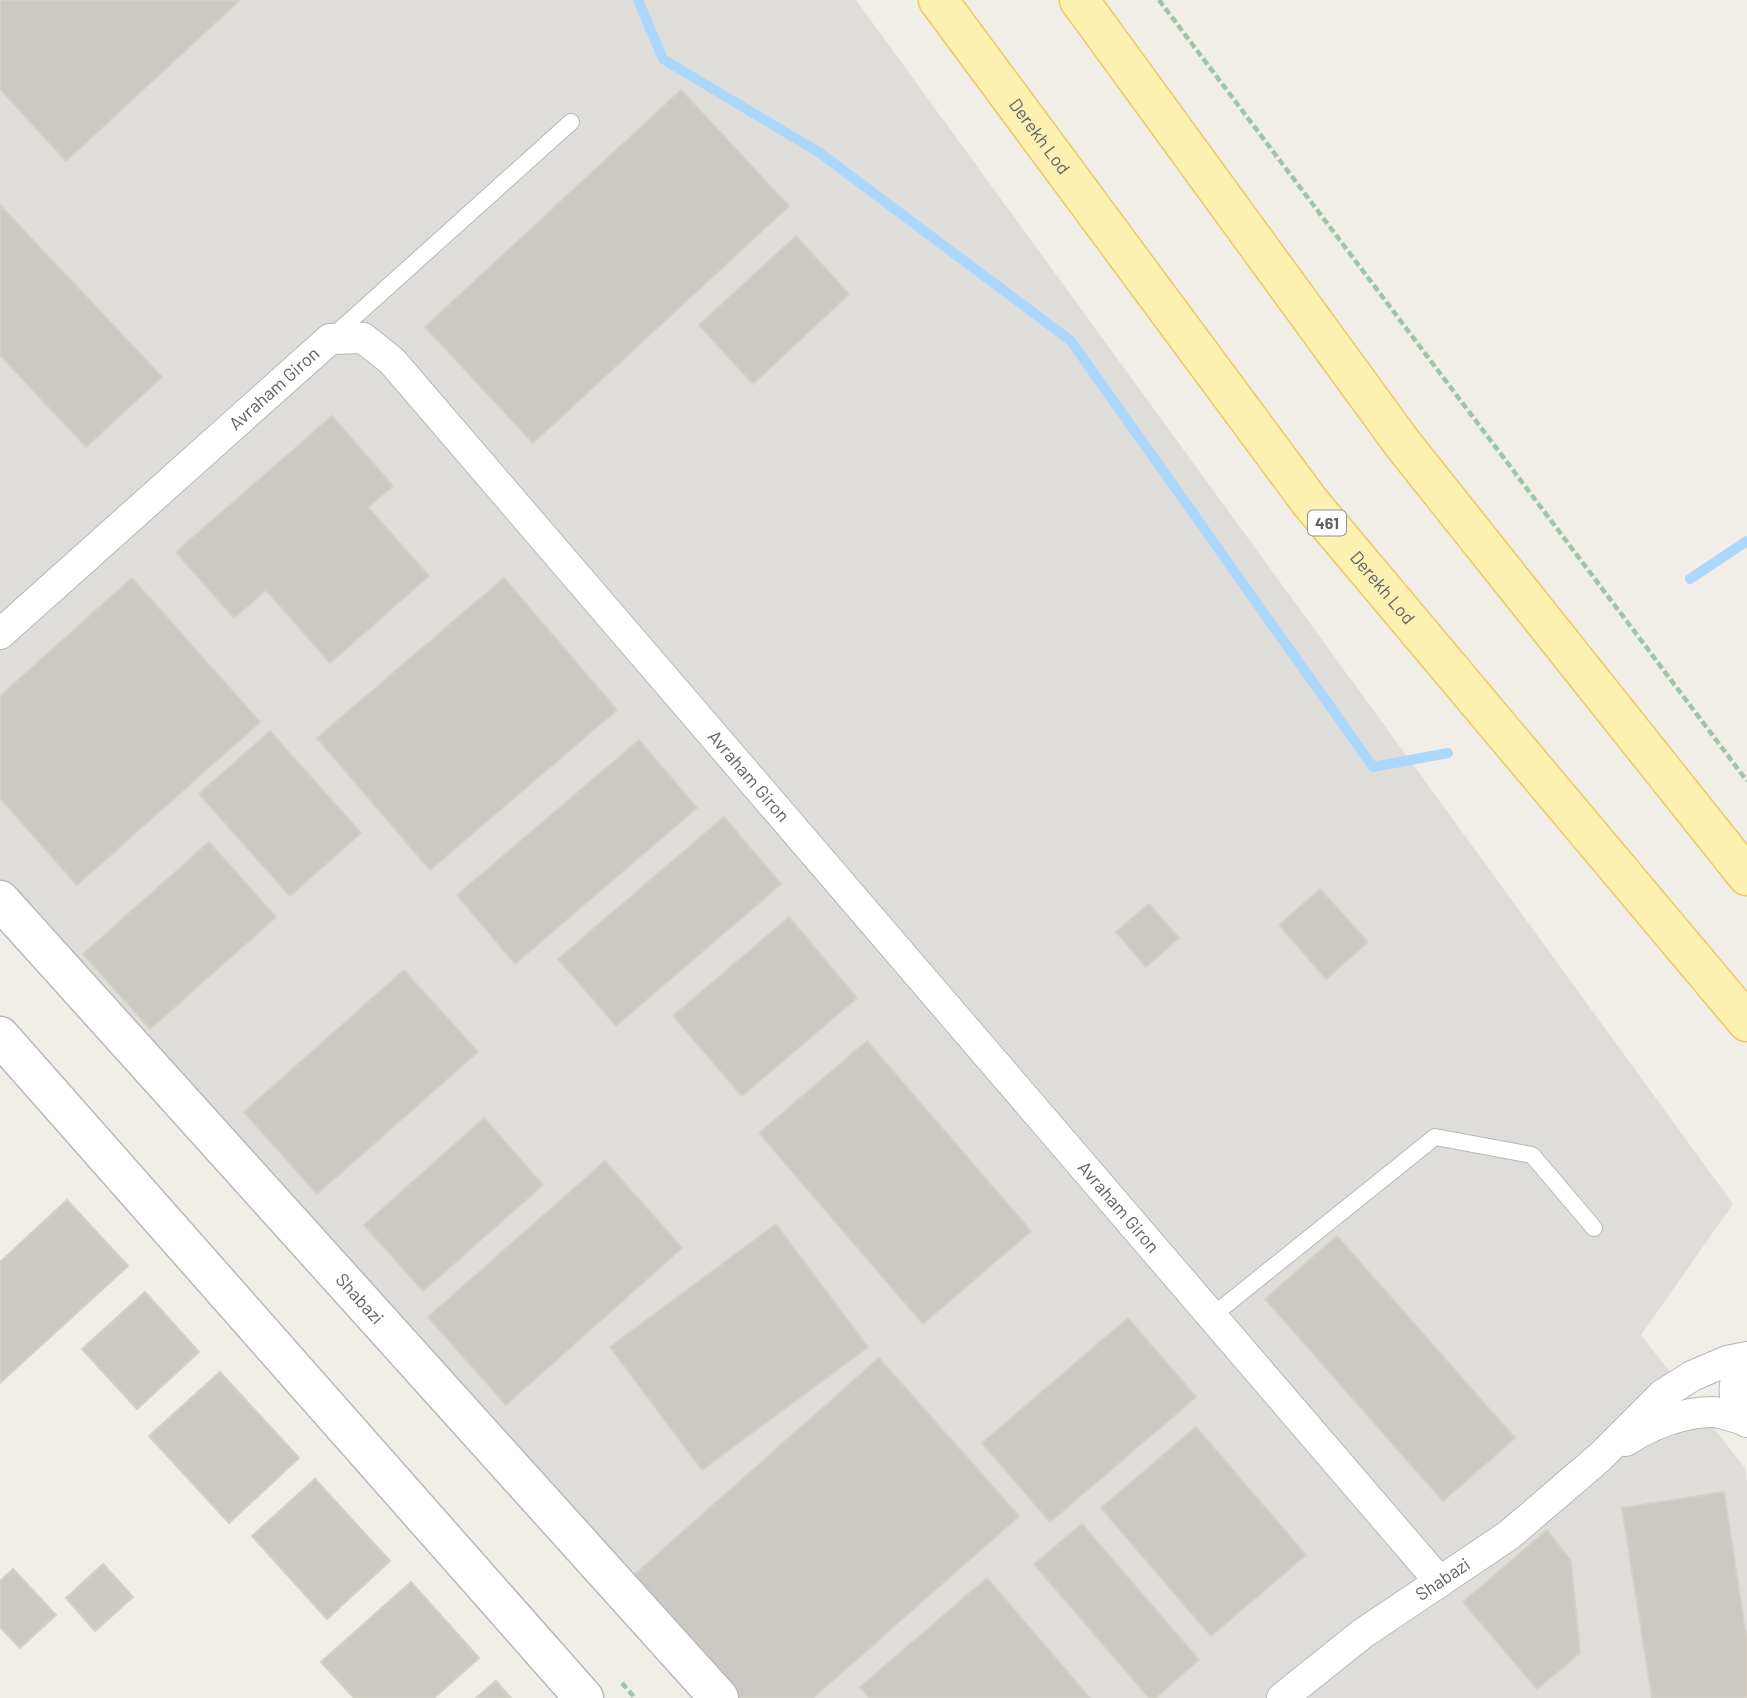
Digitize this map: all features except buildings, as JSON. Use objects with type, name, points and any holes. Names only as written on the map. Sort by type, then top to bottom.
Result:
[{"type":"main road","name":"Derekh Lod","points":[[938,0],[1310,502],[1747,1022]]},
{"type":"main road","points":[[1079,0],[1402,443],[1747,876]]},
{"type":"street","name":"Avraham Giron","points":[[0,634],[330,338],[363,338],[392,361],[1440,1582]]},
{"type":"street","name":"Shabazi","points":[[0,900],[719,1698]]},
{"type":"street","points":[[0,1036],[584,1698]]},
{"type":"street","name":"Shabazi","points":[[1282,1698],[1362,1634],[1509,1535],[1599,1458],[1662,1395],[1692,1376],[1727,1361],[1747,1359]]},
{"type":"street","points":[[1746,1421],[1737,1408],[1734,1394],[1735,1380],[1747,1359]]},
{"type":"street","name":"Shabazi","points":[[1599,1458],[1640,1432],[1676,1419],[1713,1412],[1746,1421]]},
{"type":"lane","points":[[330,338],[571,122]]},
{"type":"lane","points":[[1212,1316],[1435,1137],[1532,1155],[1594,1228]]},
{"type":"path","points":[[1159,0],[1747,781]]},
{"type":"shaded area","points":[[0,0],[856,0],[1733,1204],[1641,1335],[1745,1468],[1747,1698],[728,1698],[0,882]]},
{"type":"waterway","points":[[638,0],[663,59],[820,153],[1071,341],[1373,767],[1448,753]]},
{"type":"waterway","points":[[1690,579],[1747,541]]}]
